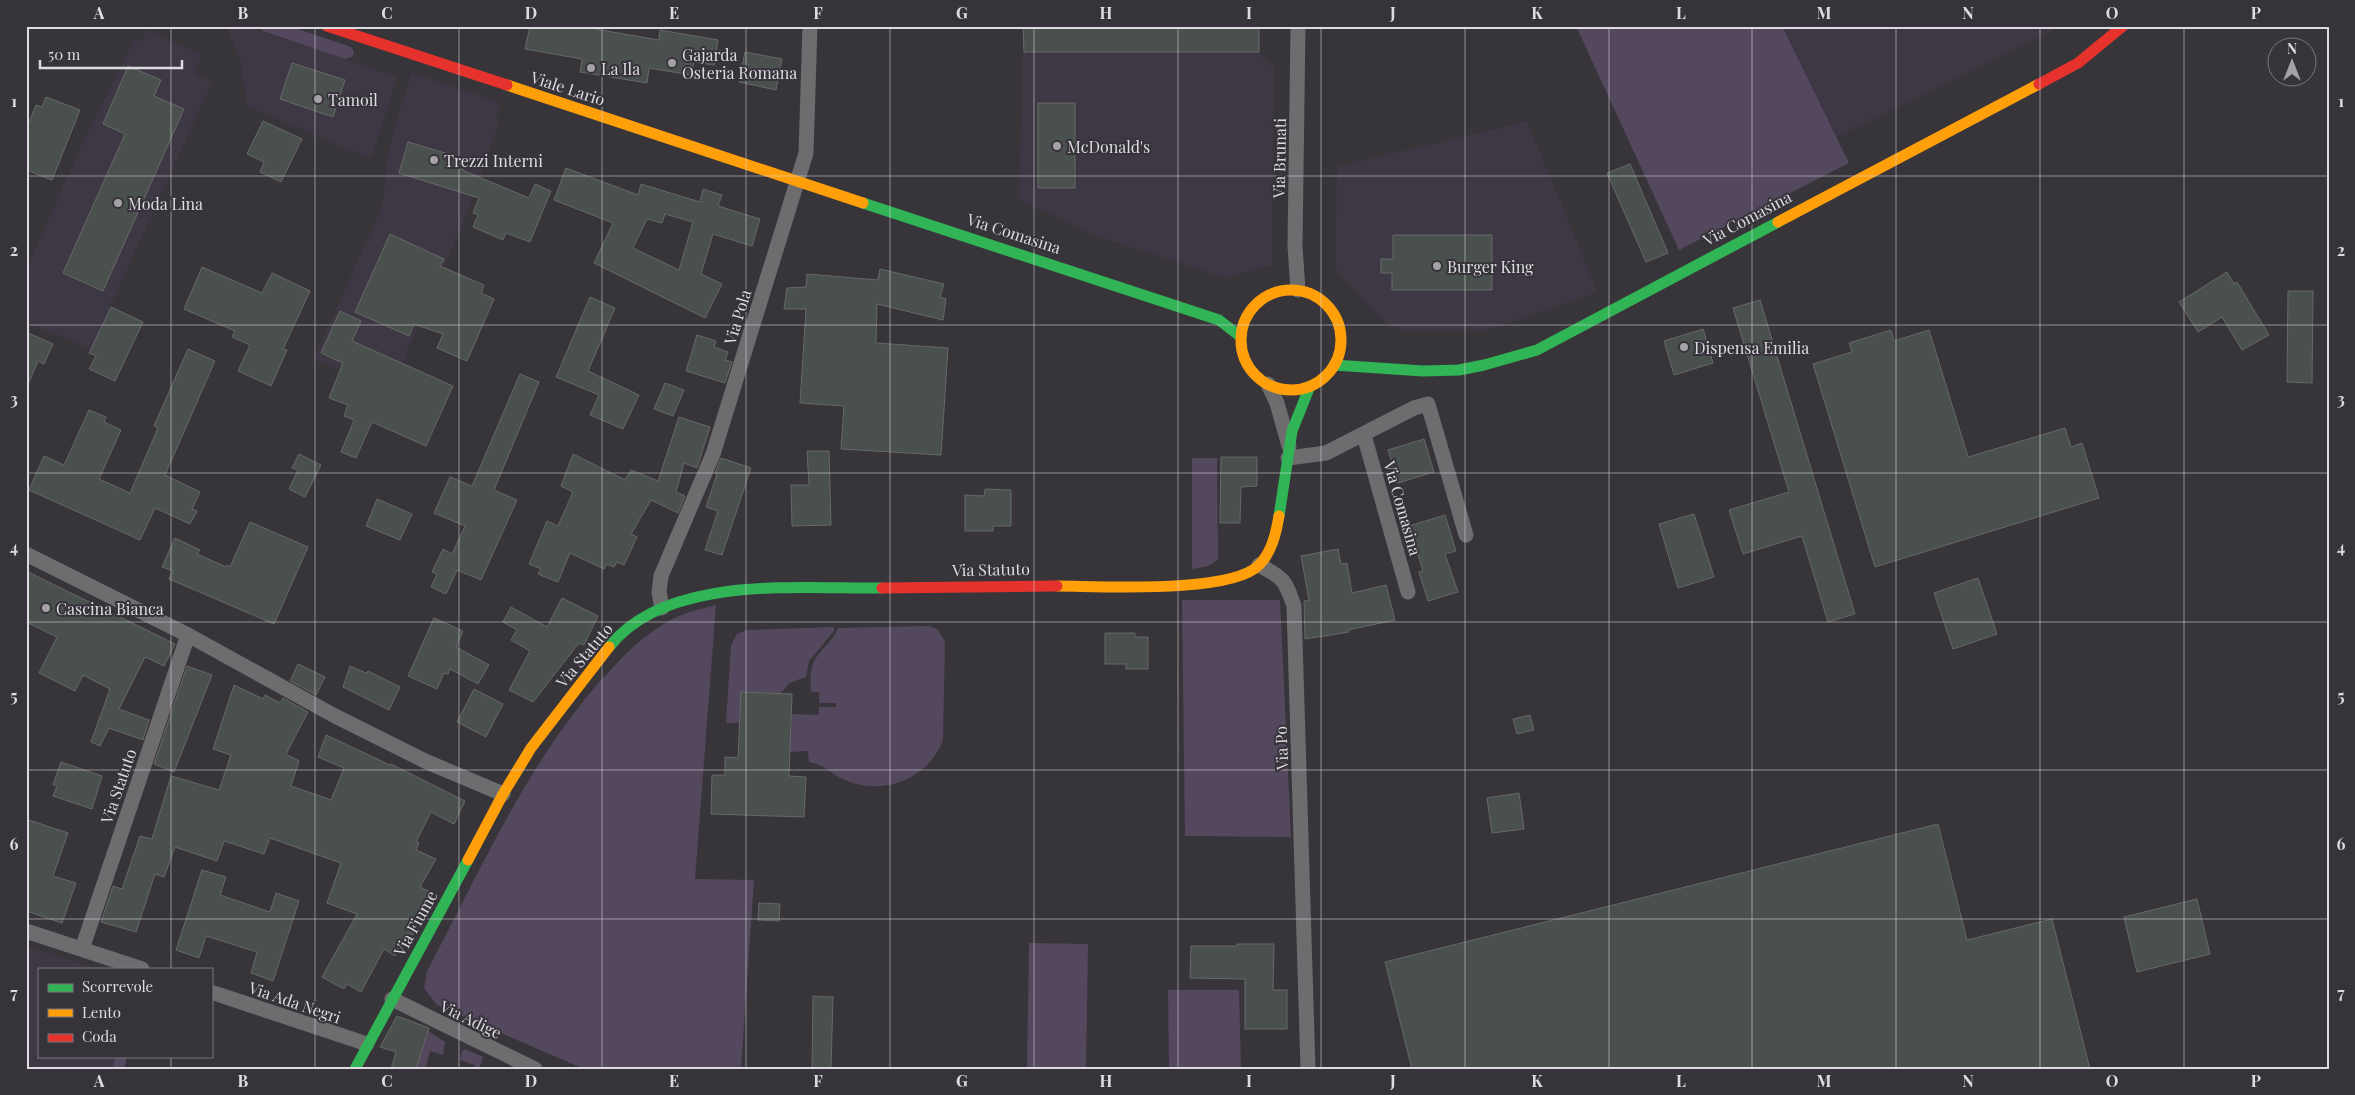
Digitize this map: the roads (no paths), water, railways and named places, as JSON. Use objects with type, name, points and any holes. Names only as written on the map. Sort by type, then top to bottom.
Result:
[{"type":"main road","name":"Viale Lario","points":[[327,26],[798,181]]},
{"type":"main road","name":"Via Comasina","points":[[1334,365],[1364,366],[1405,372],[1446,371],[1478,367],[1536,350],[2078,63],[2123,26]]},
{"type":"main road","name":"Via Comasina","points":[[798,181],[1219,320],[1241,337]]},
{"type":"main road","points":[[1280,290],[1298,290],[1314,295],[1327,304],[1336,317],[1341,333],[1340,350],[1334,365],[1324,378],[1310,386],[1289,389],[1268,384],[1256,376],[1242,352],[1241,337],[1244,322],[1252,308],[1265,297],[1280,290]]},
{"type":"main road","points":[[1219,320],[1252,308]]},
{"type":"main road","name":"Via Comasina","points":[[1340,350],[1364,366]]},
{"type":"main road","points":[[1259,565],[1267,554],[1278,526],[1289,452],[1301,401],[1310,386]]},
{"type":"main road","name":"Via Statuto","points":[[504,794],[531,748],[613,642],[640,620],[662,608],[699,595],[730,590],[1218,583],[1237,577],[1259,565]]},
{"type":"main road","name":"Via Fiume","points":[[355,1069],[504,794]]},
{"type":"street","name":"Via Pola","points":[[662,608],[658,592],[661,576],[713,454],[806,154],[810,26]]},
{"type":"street","name":"Via Brunati","points":[[1298,26],[1295,246],[1298,290]]},
{"type":"street","points":[[1268,384],[1277,403],[1289,452],[1326,453],[1414,408],[1428,404],[1466,535]]},
{"type":"street","name":"Via Comasina","points":[[1364,434],[1408,592]]},
{"type":"street","points":[[26,554],[188,635],[343,720],[432,764],[504,794]]},
{"type":"street","name":"Via Po","points":[[1259,565],[1277,574],[1286,583],[1294,606],[1308,1069]]},
{"type":"street","name":"Via Statuto","points":[[82,948],[188,635]]},
{"type":"street","points":[[26,931],[139,968]]},
{"type":"street","name":"Via Ada Negri","points":[[212,992],[368,1044]]},
{"type":"street","name":"Via Adige","points":[[392,1000],[535,1069]]},
{"type":"place","name":"Gajarda Osteria Romana","points":[[672,63]]},
{"type":"place","name":"La Ila","points":[[591,68]]},
{"type":"place","name":"Tamoil","points":[[318,99]]},
{"type":"place","name":"McDonald's","points":[[1057,146]]},
{"type":"place","name":"Trezzi Interni","points":[[434,160]]},
{"type":"place","name":"Moda Lina","points":[[118,203]]},
{"type":"place","name":"Burger King","points":[[1437,266]]},
{"type":"place","name":"Dispensa Emilia","points":[[1684,347]]},
{"type":"place","name":"Cascina Bianca","points":[[46,608]]}]
